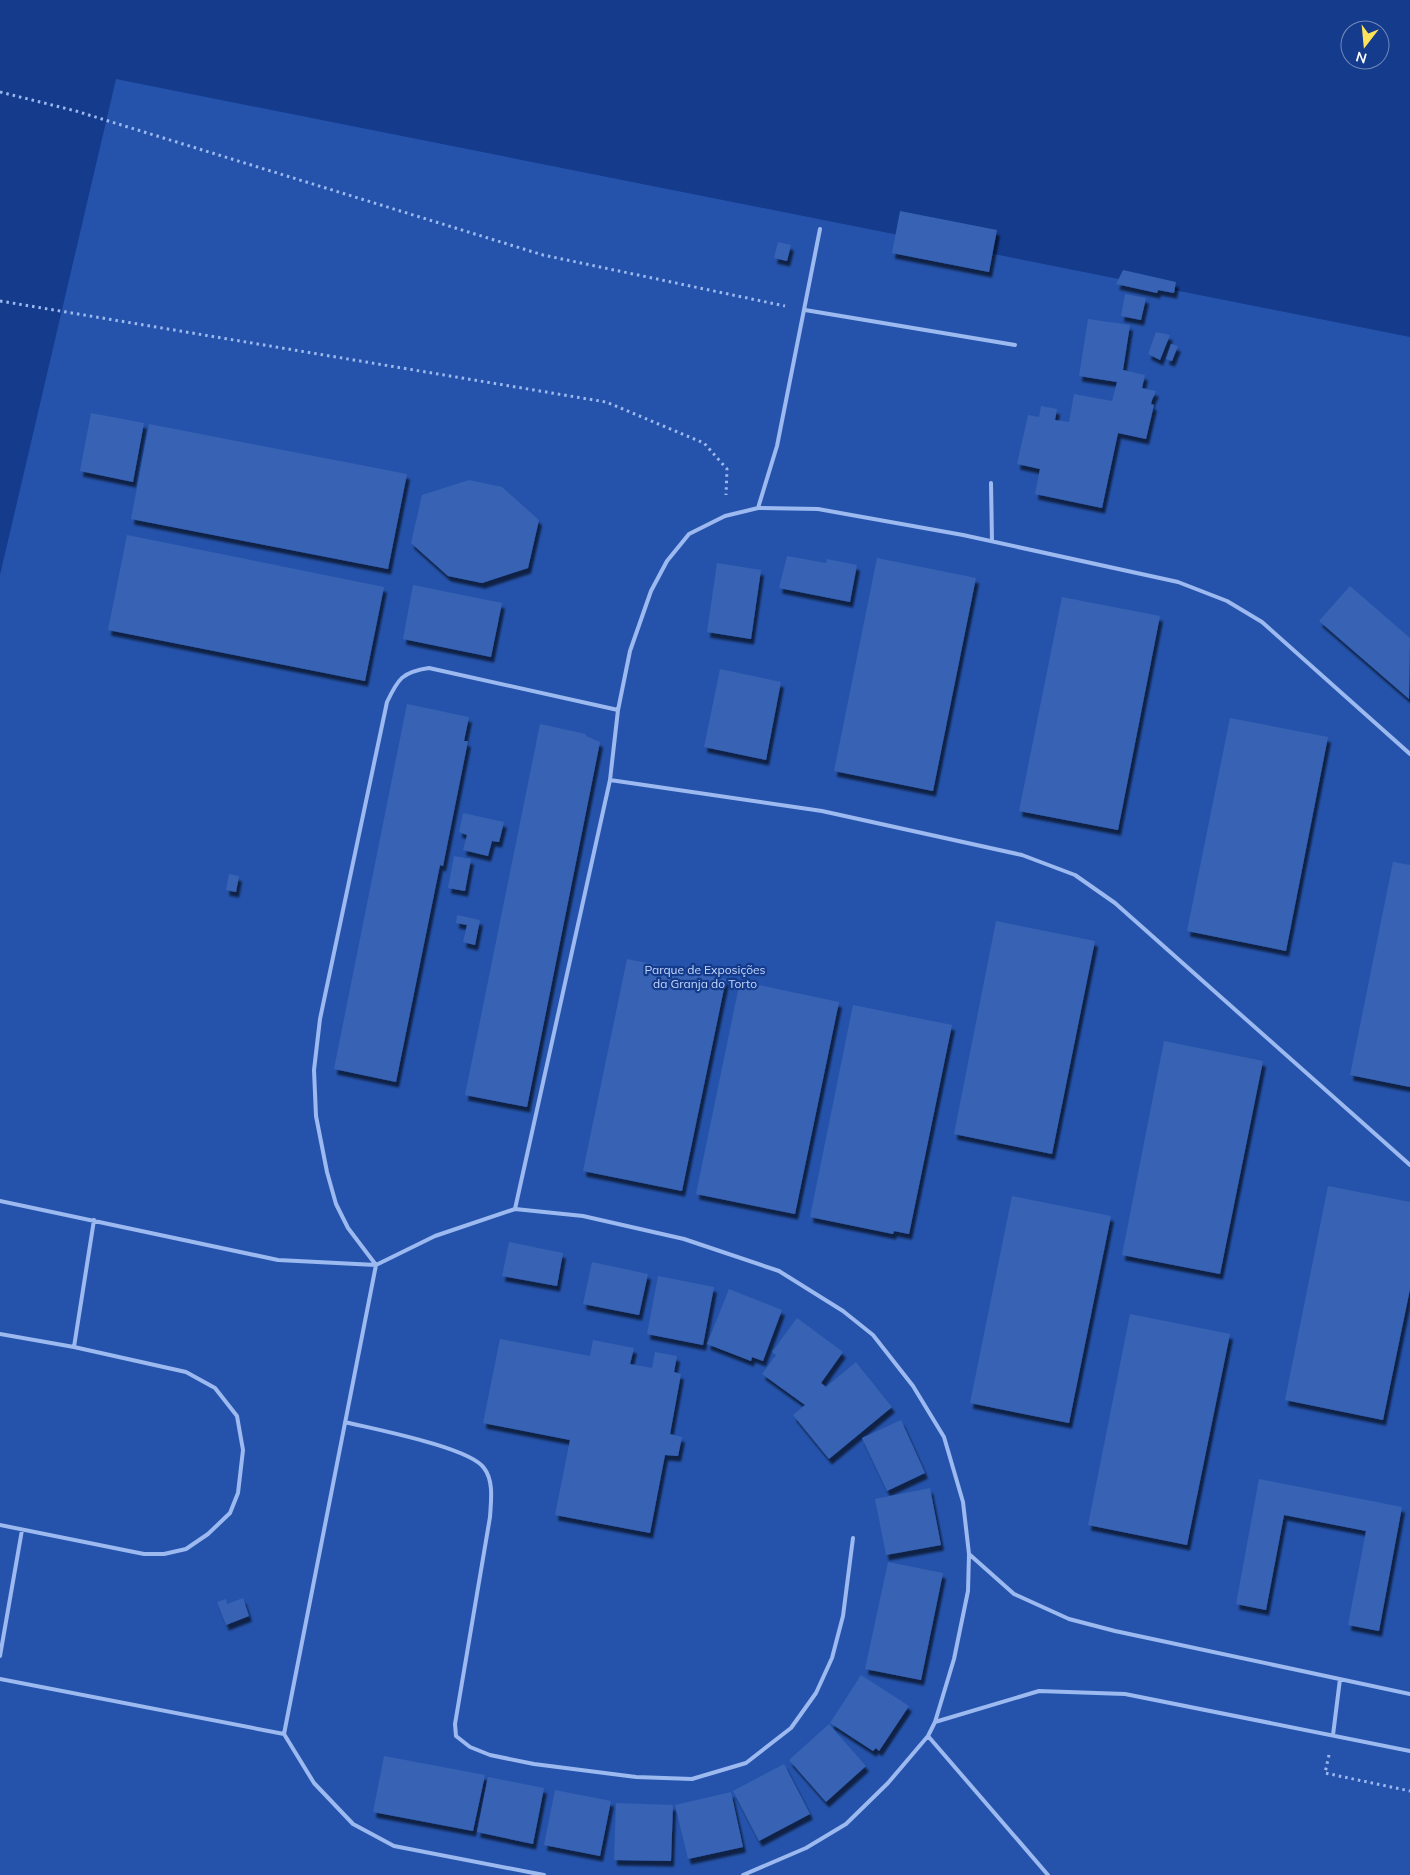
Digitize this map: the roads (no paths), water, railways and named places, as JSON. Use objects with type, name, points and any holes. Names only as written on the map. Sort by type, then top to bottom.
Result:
[{"type":"lane","points":[[758,508],[777,446],[820,230]]},
{"type":"lane","points":[[805,310],[1015,345]]},
{"type":"lane","points":[[990,483],[992,541]]},
{"type":"lane","points":[[515,1209],[610,780],[618,710],[630,651],[651,591],[667,561],[689,534],[725,516],[758,508],[818,509],[992,541],[1178,582],[1227,600],[1262,622],[1410,754]]},
{"type":"lane","points":[[544,1875],[394,1846],[353,1824],[314,1783],[284,1734],[376,1265],[348,1228],[336,1204],[316,1116],[314,1070],[320,1019],[387,702],[397,682],[409,671],[428,668],[618,710]]},
{"type":"lane","points":[[610,780],[822,811],[1022,855],[1075,875],[1115,903],[1410,1165]]},
{"type":"lane","points":[[0,1201],[278,1260],[376,1265],[435,1236],[515,1209],[583,1216],[684,1239],[779,1271],[843,1311],[873,1335],[913,1386],[944,1437],[963,1502],[969,1554],[968,1591],[954,1658],[935,1722],[928,1736],[888,1783],[846,1824],[806,1848],[743,1875]]},
{"type":"lane","points":[[74,1347],[94,1220]]},
{"type":"lane","points":[[0,1334],[74,1347],[186,1372],[215,1388],[237,1416],[244,1450],[238,1493],[230,1513],[208,1534],[186,1549],[164,1554],[114,1549],[0,1525]]},
{"type":"lane","points":[[345,1422],[466,1455],[484,1468],[491,1487],[490,1517],[454,1724],[456,1736],[462,1742],[490,1754],[534,1764],[636,1777],[692,1779],[746,1763],[791,1728],[816,1694],[832,1658],[843,1616],[853,1538]]},
{"type":"lane","points":[[0,1656],[22,1530]]},
{"type":"lane","points":[[969,1554],[1014,1594],[1069,1618],[1340,1680],[1410,1694]]},
{"type":"lane","points":[[0,1679],[284,1734]]},
{"type":"lane","points":[[1333,1735],[1340,1680]]},
{"type":"lane","points":[[935,1722],[1039,1691],[1125,1694],[1410,1751]]},
{"type":"lane","points":[[928,1736],[1048,1875]]},
{"type":"park label","name":"Parque de Exposições da Granja do Torto","points":[[705,977]]}]
